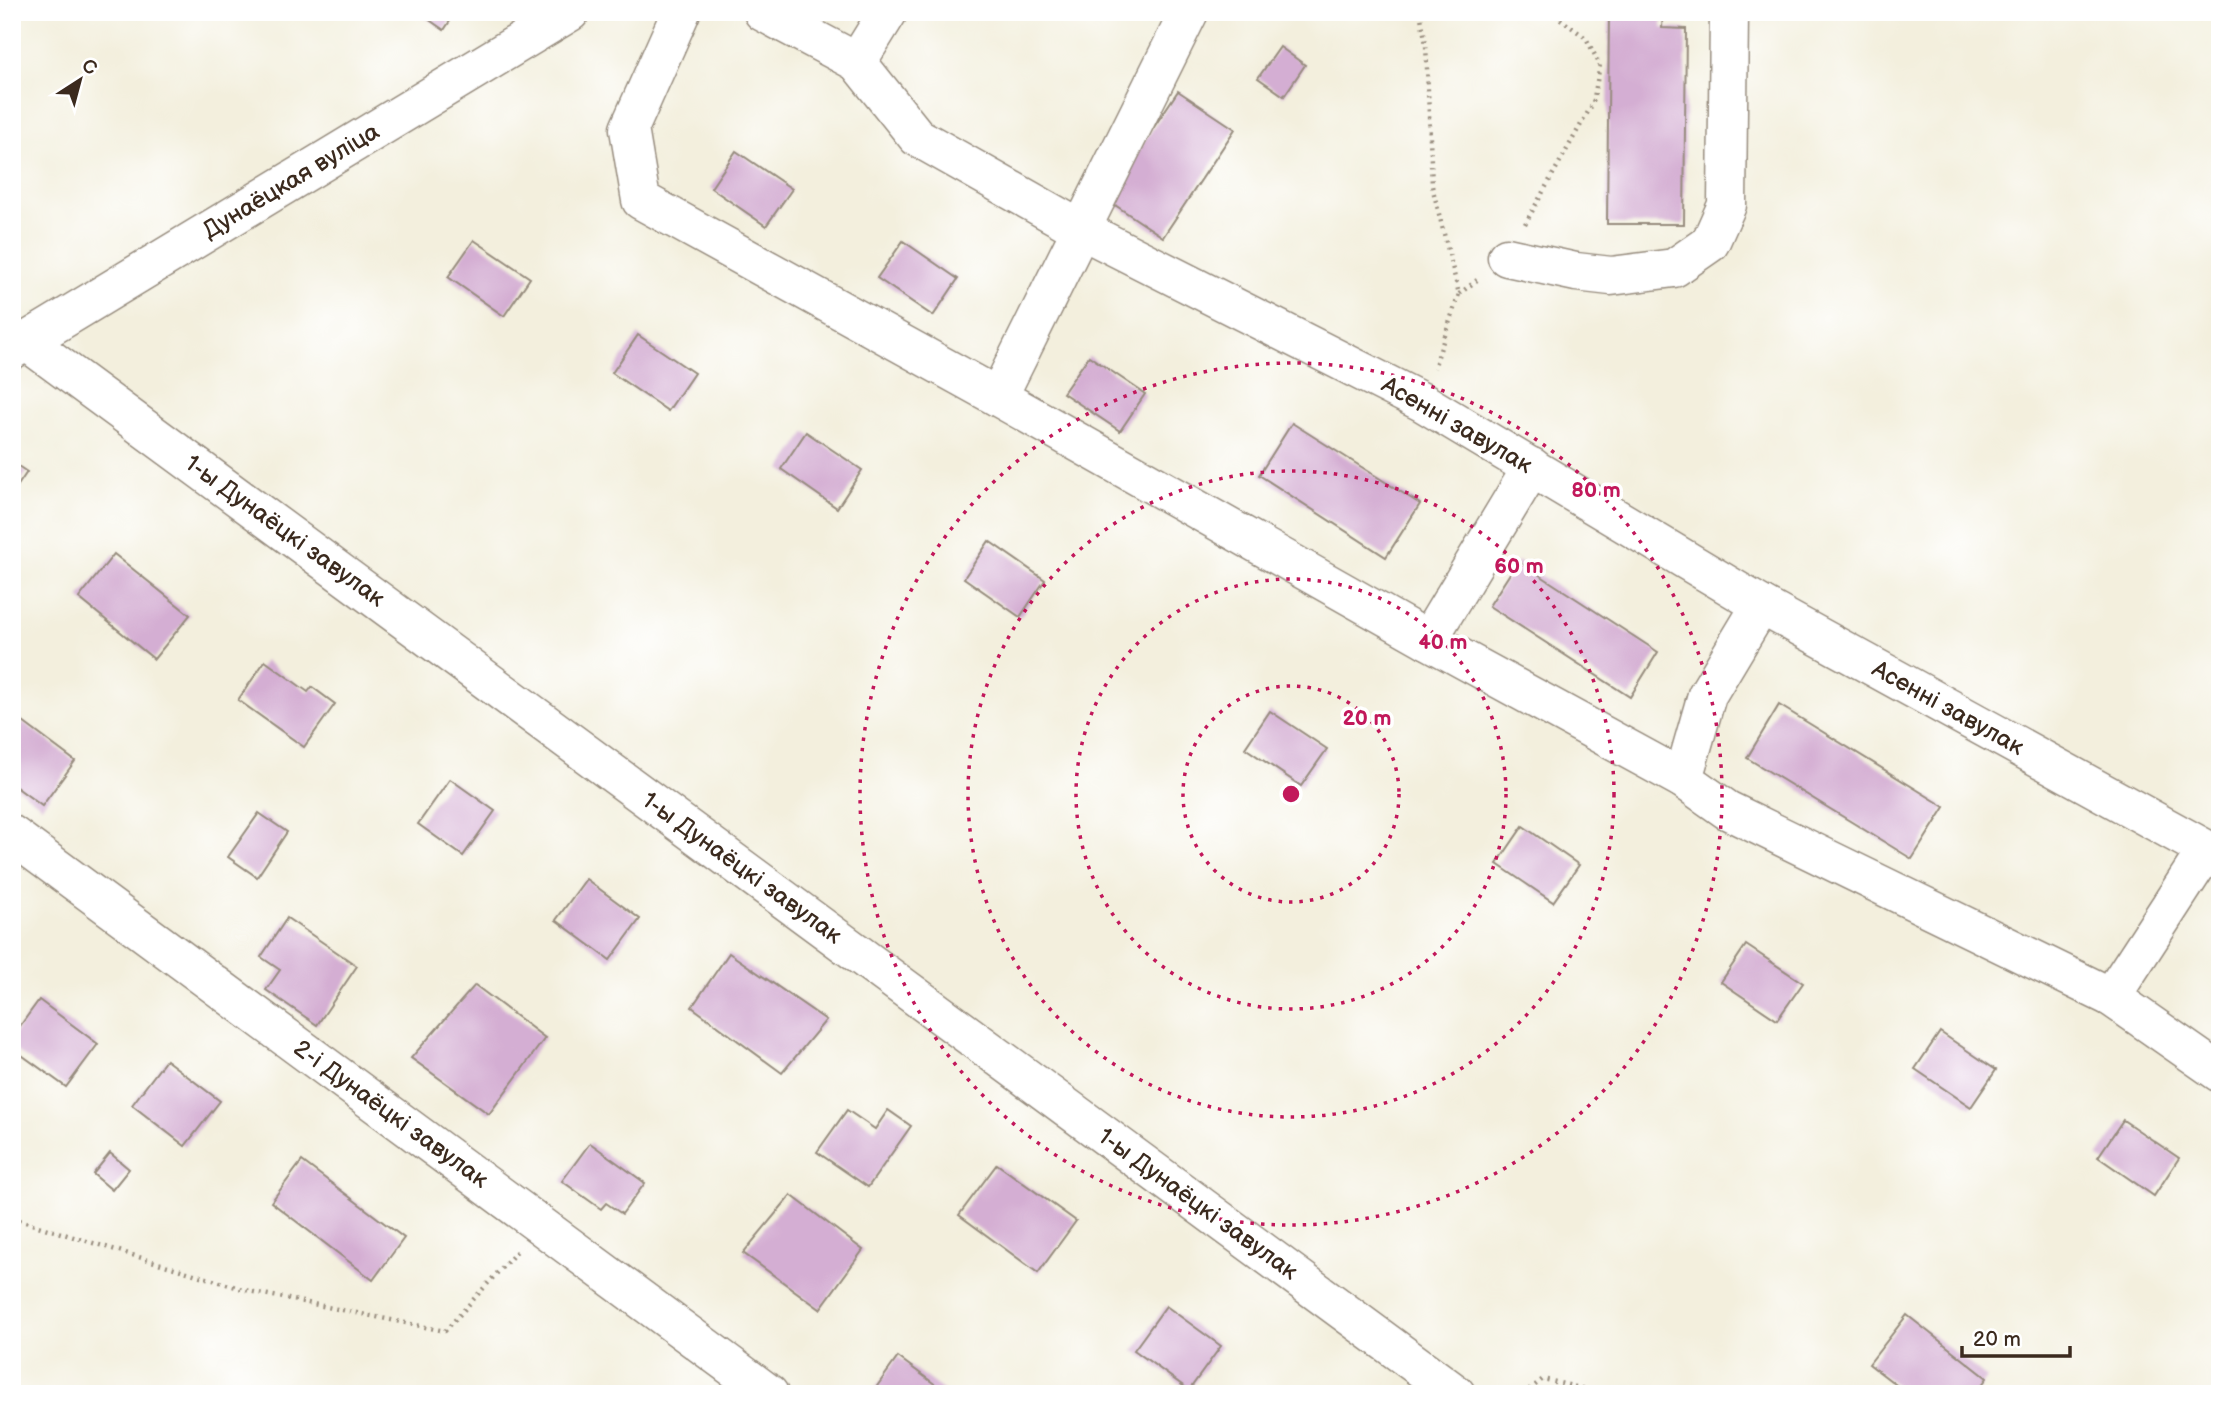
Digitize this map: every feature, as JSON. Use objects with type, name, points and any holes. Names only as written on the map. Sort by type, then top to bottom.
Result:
[{"type":"street","name":"Дунаёцкая вуліца","points":[[20,346],[570,12]]},
{"type":"street","points":[[681,12],[629,129],[642,200],[1428,640],[1683,779],[1727,810],[2111,997],[2220,1073]]},
{"type":"street","name":"Асенні завулак","points":[[762,12],[857,62],[917,137],[1080,229],[1422,402],[1761,605],[2213,854]]},
{"type":"street","points":[[857,62],[888,12]]},
{"type":"street","points":[[998,397],[1189,12]]},
{"type":"street","points":[[1507,257],[1576,272],[1611,276],[1674,268],[1710,243],[1727,205],[1729,12]]},
{"type":"street","name":"1-ы Дунаёцкі завулак","points":[[20,346],[1456,1394]]},
{"type":"street","points":[[1428,640],[1532,467]]},
{"type":"street","points":[[1683,779],[1707,695],[1761,605]]},
{"type":"street","name":"2-і Дунаёцкі завулак","points":[[12,835],[769,1394]]},
{"type":"street","points":[[2111,997],[2213,854]]},
{"type":"path","points":[[1420,12],[1426,44],[1432,186],[1459,294],[1422,402]]},
{"type":"path","points":[[1459,294],[1507,257],[1593,103],[1601,65],[1586,38],[1551,12]]},
{"type":"path","points":[[12,1218],[249,1291],[445,1331],[540,1225]]},
{"type":"path","points":[[1524,1394],[1543,1379],[1606,1394]]},
{"type":"building","points":[[418,12],[456,12],[444,30]]},
{"type":"building","points":[[1609,12],[1663,12],[1662,28],[1686,29],[1684,224],[1607,224]]},
{"type":"building","points":[[1280,47],[1305,65],[1284,96],[1258,78]]},
{"type":"building","points":[[1178,91],[1235,129],[1163,237],[1106,199]]},
{"type":"building","points":[[736,151],[792,189],[766,226],[711,188]]},
{"type":"building","points":[[474,240],[530,278],[504,316],[448,277]]},
{"type":"building","points":[[903,241],[958,279],[933,316],[877,278]]},
{"type":"building","points":[[638,335],[694,373],[668,411],[612,373]]},
{"type":"building","points":[[1089,356],[1145,394],[1120,431],[1063,393]]},
{"type":"building","points":[[1292,423],[1420,504],[1386,557],[1259,475]]},
{"type":"building","points":[[806,432],[862,470],[837,508],[781,469]]},
{"type":"building","points":[[12,462],[27,472],[12,494]]},
{"type":"building","points":[[989,541],[1045,580],[1020,617],[964,578]]},
{"type":"building","points":[[114,554],[190,615],[154,659],[79,598]]},
{"type":"building","points":[[1518,561],[1658,652],[1630,697],[1489,606]]},
{"type":"building","points":[[265,661],[308,692],[312,687],[335,704],[304,747],[238,700]]},
{"type":"building","points":[[1779,705],[1945,807],[1912,859],[1747,758]]},
{"type":"building","points":[[1270,711],[1327,749],[1301,786],[1245,748]]},
{"type":"building","points":[[23,722],[75,761],[42,806],[12,784],[12,737]]},
{"type":"building","points":[[450,779],[495,811],[463,856],[418,824]]},
{"type":"building","points":[[259,813],[287,832],[257,877],[228,857]]},
{"type":"building","points":[[1523,826],[1579,865],[1553,902],[1497,864]]},
{"type":"building","points":[[586,879],[640,919],[610,960],[556,920]]},
{"type":"building","points":[[287,918],[357,966],[317,1025],[266,990],[280,970],[261,957]]},
{"type":"building","points":[[1746,945],[1803,983],[1777,1020],[1721,982]]},
{"type":"building","points":[[729,953],[826,1020],[782,1073],[692,1007]]},
{"type":"building","points":[[475,985],[545,1038],[489,1114],[411,1058]]},
{"type":"building","points":[[39,1000],[98,1044],[66,1087],[12,1048],[12,1037]]},
{"type":"building","points":[[1940,1032],[1996,1070],[1971,1107],[1915,1069]]},
{"type":"building","points":[[166,1060],[220,1101],[185,1146],[132,1105]]},
{"type":"building","points":[[847,1110],[875,1129],[888,1110],[911,1126],[868,1187],[817,1152]]},
{"type":"building","points":[[2123,1120],[2179,1158],[2154,1196],[2098,1157]]},
{"type":"building","points":[[590,1143],[645,1183],[622,1214],[606,1203],[601,1209],[562,1181]]},
{"type":"building","points":[[110,1153],[129,1169],[112,1190],[93,1174]]},
{"type":"building","points":[[302,1161],[404,1238],[373,1280],[271,1202]]},
{"type":"building","points":[[997,1164],[1076,1221],[1038,1273],[959,1215]]},
{"type":"building","points":[[791,1195],[863,1250],[820,1309],[743,1253]]},
{"type":"building","points":[[1166,1306],[1221,1346],[1189,1390],[1134,1350]]},
{"type":"building","points":[[1907,1315],[1987,1378],[1975,1394],[1908,1394],[1869,1364]]},
{"type":"building","points":[[898,1357],[948,1394],[881,1394],[875,1389]]}]
